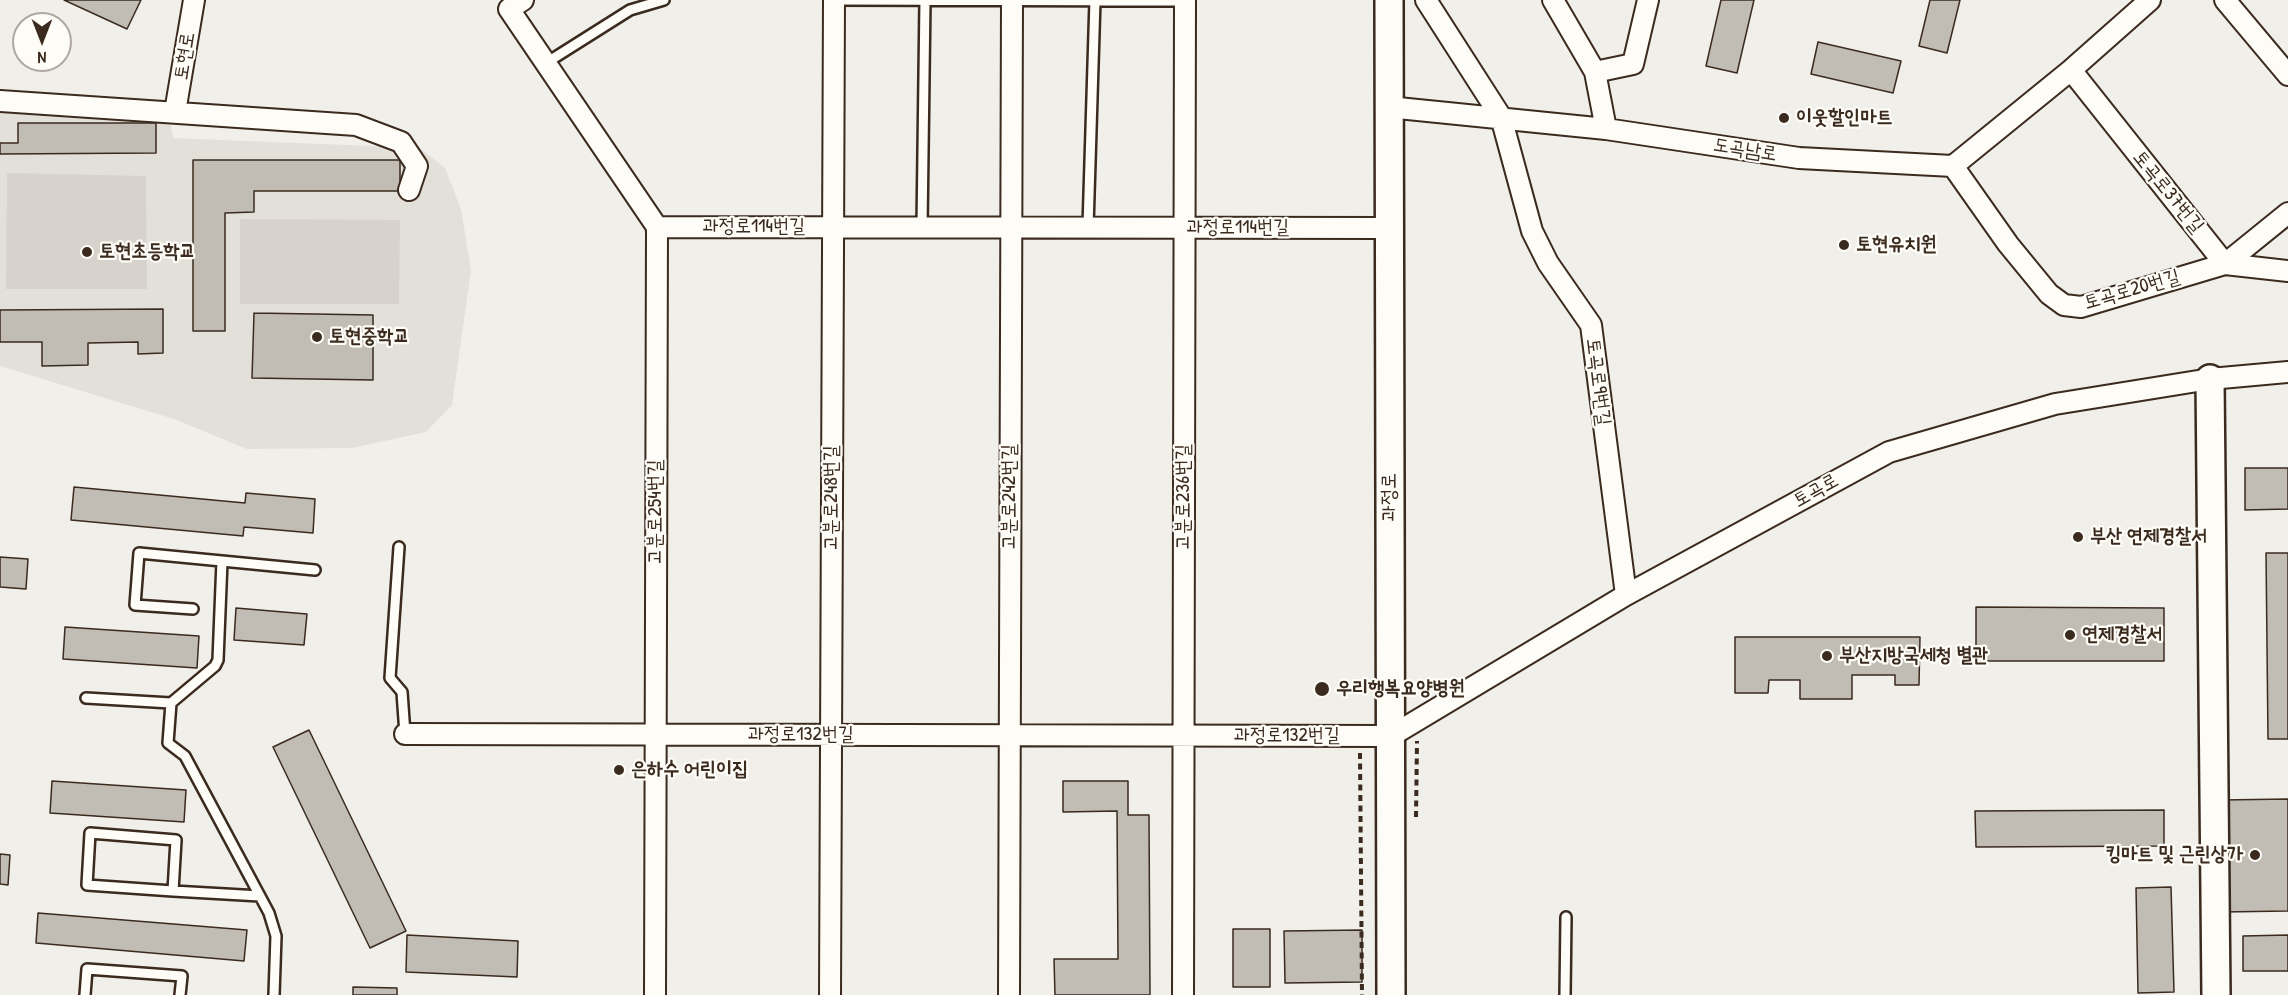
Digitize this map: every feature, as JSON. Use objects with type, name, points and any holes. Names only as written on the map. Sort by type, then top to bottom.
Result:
[{"type":"main road","name":"과정로","points":[[1389,0],[1391,995]]},
{"type":"main road","points":[[2210,379],[2216,995]]},
{"type":"street","name":"토현로","points":[[175,112],[194,0]]},
{"type":"street","points":[[523,0],[509,9],[657,227]]},
{"type":"street","name":"고분로248번길","points":[[831,995],[834,0]]},
{"type":"street","name":"고분로242번길","points":[[1009,995],[1012,0]]},
{"type":"street","points":[[1426,0],[1501,117]]},
{"type":"street","points":[[1553,0],[1595,72],[1606,129]]},
{"type":"street","points":[[1595,72],[1633,64],[1648,0]]},
{"type":"street","points":[[1953,166],[2071,70],[2150,0]]},
{"type":"street","points":[[2225,0],[2288,75]]},
{"type":"street","name":"고분로236번길","points":[[1184,995],[1185,1]]},
{"type":"street","name":"토곡로37번길","points":[[2071,70],[2225,264]]},
{"type":"street","points":[[0,101],[335,122],[372,130],[401,142],[417,166],[409,189]]},
{"type":"street","name":"도곡남로","points":[[1388,107],[1606,129],[1799,158],[1953,166]]},
{"type":"street","name":"토곡로9번길","points":[[1501,117],[1532,231],[1548,263],[1591,326],[1626,595]]},
{"type":"street","name":"토곡로20번길","points":[[1953,166],[2008,244],[2049,294],[2064,304],[2080,307],[2225,264],[2288,213]]},
{"type":"street","name":"과정로114번길","points":[[657,227],[1388,228]]},
{"type":"street","name":"고분로254번길","points":[[655,995],[657,227]]},
{"type":"street","points":[[2225,264],[2288,271]]},
{"type":"street","name":"토곡로","points":[[1391,736],[1626,595],[1889,452],[2055,404],[2210,379],[2288,372]]},
{"type":"street","name":"과정로132번길","points":[[405,735],[1391,736]]},
{"type":"lane","points":[[546,63],[630,10],[664,0]]},
{"type":"lane","points":[[834,0],[1185,1]]},
{"type":"lane","points":[[922,227],[925,0]]},
{"type":"lane","points":[[1088,227],[1095,0]]},
{"type":"lane","name":"과정로132번길","points":[[399,547],[390,678],[402,692],[405,735]]},
{"type":"lane","points":[[194,609],[135,605],[139,553],[315,570]]},
{"type":"lane","points":[[86,698],[171,703],[215,666],[218,660],[222,561]]},
{"type":"lane","points":[[171,703],[168,743],[185,756],[260,896],[276,936],[274,995]]},
{"type":"lane","points":[[172,891],[176,840],[90,833],[87,885],[172,891],[260,896]]},
{"type":"lane","points":[[1565,995],[1566,917]]},
{"type":"lane","points":[[85,995],[87,969],[182,976],[180,995]]},
{"type":"path","points":[[1360,748],[1362,995]]},
{"type":"shaded area","name":"토현중학교","points":[[0,108],[170,118],[173,138],[420,148],[445,168],[461,209],[471,270],[452,405],[426,432],[352,448],[247,449],[174,419],[0,366]]},
{"type":"shaded area","points":[[7,173],[146,176],[147,289],[6,289]]},
{"type":"shaded area","points":[[240,219],[400,220],[399,304],[240,304]]},
{"type":"building","points":[[64,0],[141,0],[127,29]]},
{"type":"building","points":[[1721,0],[1754,0],[1737,73],[1706,66]]},
{"type":"building","points":[[1930,0],[1960,0],[1947,53],[1919,46]]},
{"type":"building","points":[[1818,42],[1901,61],[1893,93],[1811,74]]},
{"type":"building","points":[[18,123],[156,123],[156,153],[0,154],[0,143],[18,143]]},
{"type":"building","points":[[193,160],[400,160],[400,191],[254,191],[254,212],[225,213],[225,331],[193,331]]},
{"type":"building","points":[[163,309],[163,353],[138,354],[138,342],[88,343],[88,365],[42,366],[42,342],[0,342],[0,310]]},
{"type":"building","points":[[254,313],[373,315],[373,380],[252,378]]},
{"type":"building","points":[[2245,468],[2288,468],[2288,509],[2245,510]]},
{"type":"building","points":[[74,487],[245,503],[246,493],[315,499],[313,533],[244,527],[243,536],[71,520]]},
{"type":"building","points":[[2266,553],[2288,553],[2288,739],[2268,739]]},
{"type":"building","points":[[0,557],[28,559],[26,589],[0,587]]},
{"type":"building","name":"연제경찰서","points":[[1976,607],[2164,608],[2164,661],[1976,661]]},
{"type":"building","points":[[236,608],[307,614],[304,645],[234,640]]},
{"type":"building","points":[[65,627],[199,636],[197,668],[63,659]]},
{"type":"building","name":"부산지방국세청 별관","points":[[1735,637],[1920,637],[1919,685],[1895,685],[1895,675],[1852,675],[1852,699],[1800,699],[1800,680],[1769,680],[1768,693],[1735,693]]},
{"type":"building","points":[[309,730],[406,931],[370,948],[273,747]]},
{"type":"building","points":[[52,781],[186,790],[184,822],[50,813]]},
{"type":"building","points":[[1063,781],[1128,781],[1128,815],[1149,815],[1150,995],[1055,995],[1054,959],[1118,959],[1117,811],[1063,812]]},
{"type":"building","name":"킹마트 및 근린상가","points":[[2288,799],[2288,911],[2222,912],[2221,800]]},
{"type":"building","points":[[2164,810],[2164,846],[1976,847],[1975,811]]},
{"type":"building","points":[[0,854],[10,855],[8,885],[0,884]]},
{"type":"building","points":[[2171,887],[2174,992],[2138,993],[2136,888]]},
{"type":"building","points":[[38,913],[247,930],[244,961],[36,943]]},
{"type":"building","points":[[1233,929],[1270,929],[1270,987],[1233,987]]},
{"type":"building","points":[[1362,930],[1362,982],[1285,983],[1284,931]]},
{"type":"building","points":[[407,935],[518,941],[517,977],[406,972]]},
{"type":"building","points":[[2288,935],[2288,971],[2243,971],[2243,936]]},
{"type":"building","points":[[353,987],[397,988],[397,995],[353,995]]},
{"type":"place","name":"이웃할인마트","points":[[1784,118]]},
{"type":"place","name":"토현유치원","points":[[1844,245]]},
{"type":"place","name":"토현초등학교","points":[[87,252]]},
{"type":"place","name":"토현중학교","points":[[317,337]]},
{"type":"place","name":"부산 연제경찰서","points":[[2078,537]]},
{"type":"place","name":"연제경찰서","points":[[2070,635]]},
{"type":"place","name":"부산지방국세청 별관","points":[[1827,656]]},
{"type":"place","name":"우리행복요양병원","points":[[1322,689]]},
{"type":"place","name":"은하수 어린이집","points":[[619,770]]},
{"type":"place","name":"킹마트 및 근린상가","points":[[2255,855]]}]
